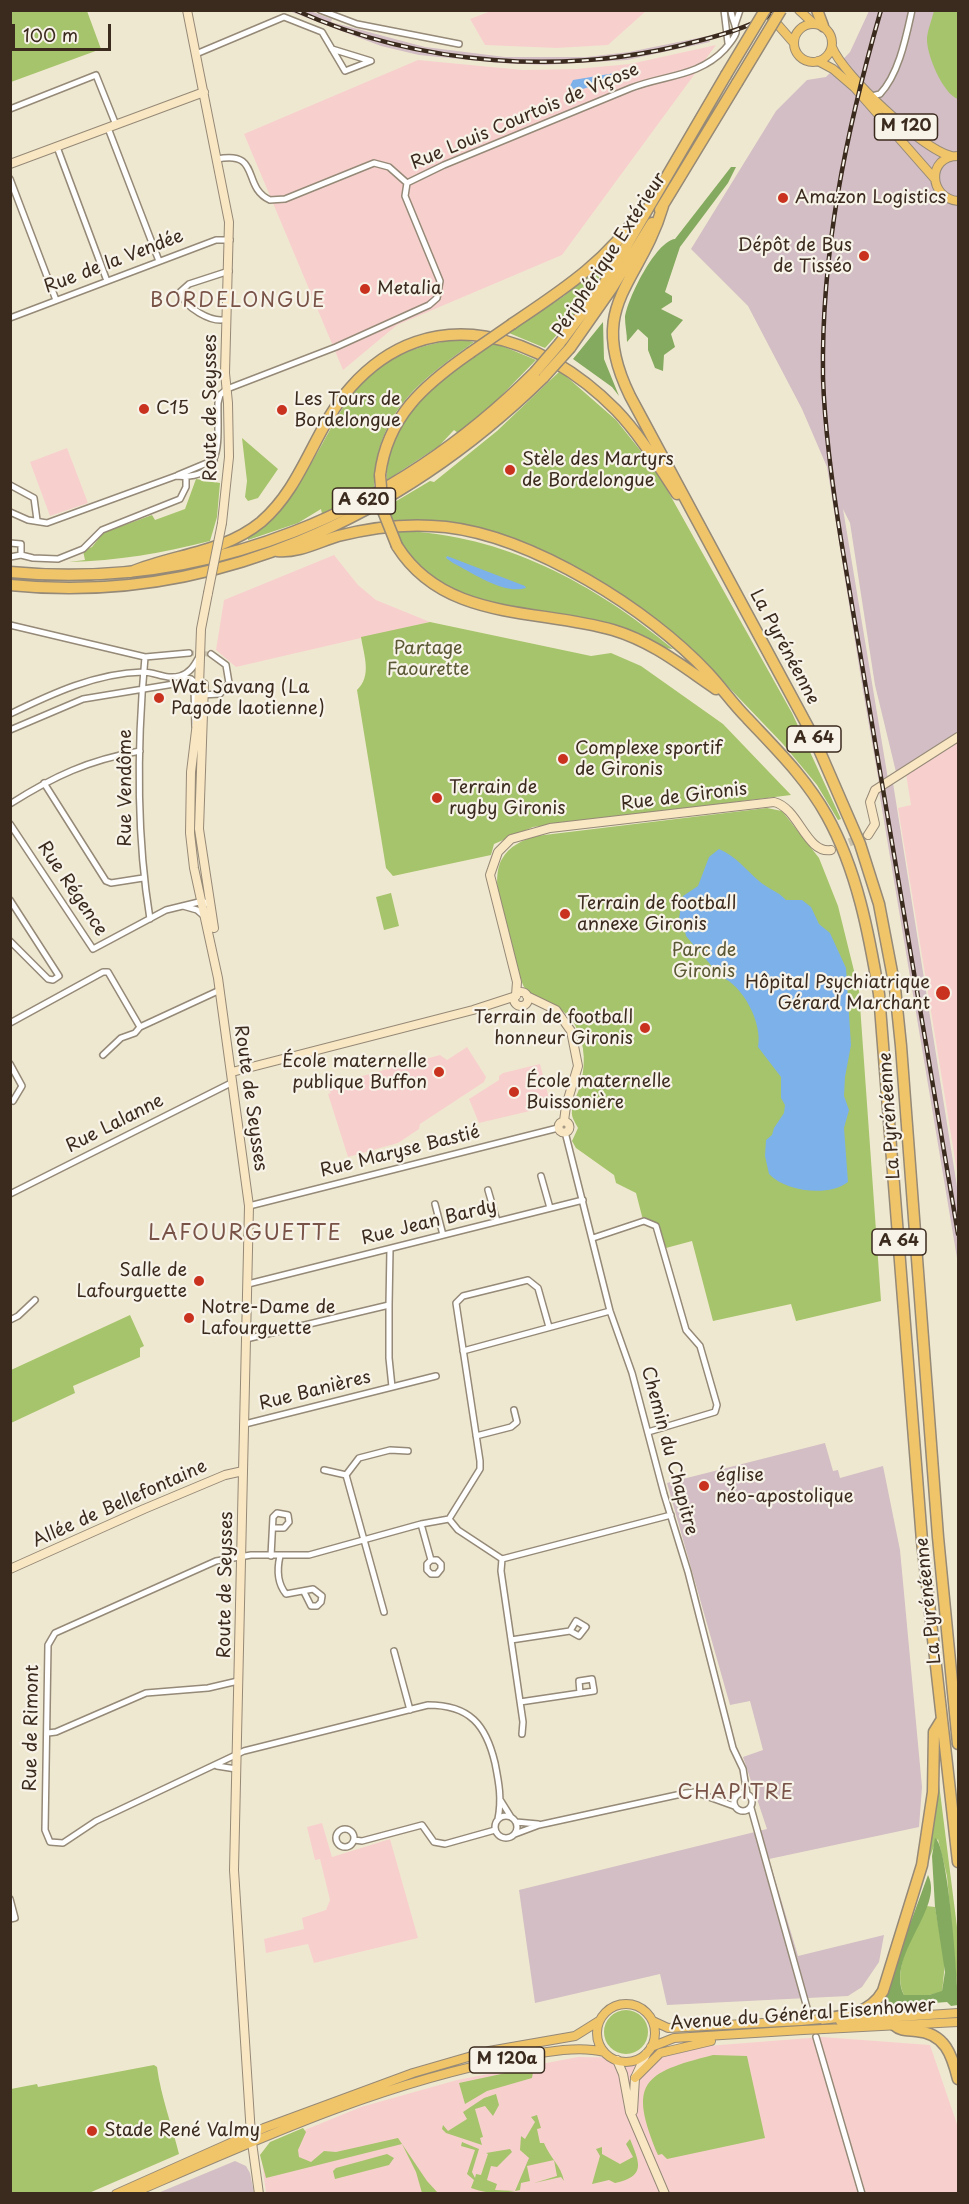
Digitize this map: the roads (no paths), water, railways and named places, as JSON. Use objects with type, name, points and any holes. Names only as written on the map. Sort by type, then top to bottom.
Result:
[{"type":"highway","name":"A 620","points":[[10,585],[66,589],[152,583],[227,567],[277,552],[360,514],[421,479],[488,429],[565,345],[668,177],[765,10]]},
{"type":"highway","name":"Périphérique Extérieur","points":[[565,345],[612,288],[781,10]]},
{"type":"highway","points":[[817,10],[818,25]]},
{"type":"highway","points":[[668,177],[656,185],[632,224],[598,262],[563,290],[430,382],[405,408],[386,444],[380,476],[383,511],[397,546],[417,573],[457,597],[501,610],[596,626],[638,639],[671,656],[726,696]]},
{"type":"highway","points":[[663,206],[656,230],[623,286],[617,305],[613,349],[622,380],[700,526]]},
{"type":"highway","points":[[131,572],[153,562],[226,543],[260,523],[288,492],[336,407],[360,376],[387,356],[405,347],[453,334],[504,339],[549,357],[572,372],[597,392],[633,430],[700,526]]},
{"type":"highway","name":"A 620","points":[[10,572],[76,576],[160,569],[288,535],[387,489],[443,453],[539,375]]},
{"type":"highway","points":[[277,552],[290,552],[338,536],[398,526],[448,527],[494,538],[552,562],[616,599],[698,663],[726,696]]},
{"type":"highway","name":"La Pyrénéenne","points":[[700,526],[814,738],[860,844],[879,904],[893,978],[902,1046],[938,1537],[958,1744]]},
{"type":"highway","name":"La Pyrénéenne","points":[[726,696],[800,774],[828,818],[854,883],[873,957],[884,1050],[913,1435],[932,1648],[958,1862]]},
{"type":"highway","points":[[954,1687],[958,1701]]},
{"type":"highway","points":[[823,2024],[862,2011],[878,1999],[883,1990],[922,1865],[932,1802],[934,1732],[942,1719]]},
{"type":"highway","points":[[894,2025],[900,2030],[929,2033],[943,2042],[951,2053],[958,2079]]},
{"type":"main road","name":"Route de Seysses","points":[[187,10],[217,159],[230,240],[225,368],[229,457],[222,523],[208,592],[200,654],[199,829],[211,906],[218,978]]},
{"type":"main road","points":[[765,10],[793,42],[800,57],[808,62],[818,61],[827,56],[832,48],[831,35],[799,10]]},
{"type":"main road","points":[[793,42],[800,28],[818,25]]},
{"type":"main road","name":"M 120","points":[[832,48],[844,68],[872,96],[932,148],[955,156]]},
{"type":"main road","name":"M 120","points":[[818,61],[833,69],[855,88],[934,178]]},
{"type":"main road","points":[[10,164],[204,92]]},
{"type":"main road","points":[[955,156],[941,163],[934,178],[936,188],[943,195],[958,201]]},
{"type":"main road","name":"Route de Seysses","points":[[208,592],[201,692],[191,772],[190,833],[194,868],[207,919],[220,990],[249,1206],[234,1870],[252,2139],[259,2193]]},
{"type":"main road","points":[[868,835],[874,824],[870,802],[874,790],[958,737]]},
{"type":"main road","name":"Rue de Gironis","points":[[526,998],[517,982],[494,891],[499,859],[506,848],[521,835],[550,828],[774,802],[788,808],[815,845],[831,850]]},
{"type":"main road","name":"Rue de Gironis","points":[[516,998],[517,982]]},
{"type":"main road","points":[[516,998],[520,1006],[526,998]]},
{"type":"main road","points":[[232,1072],[516,998],[526,998],[538,1001],[561,1014],[573,1040],[578,1073],[565,1117],[569,1127],[562,1130]]},
{"type":"main road","name":"Allée de Bellefontaine","points":[[10,1569],[144,1509],[225,1475],[243,1471]]},
{"type":"main road","points":[[634,2124],[635,2078],[648,2051],[655,2035],[653,2021],[641,2007],[629,2004],[611,2007],[599,2021],[597,2038],[604,2052],[617,2060],[629,2062],[648,2051]]},
{"type":"main road","name":"Avenue du Général Eisenhower","points":[[653,2021],[668,2028],[802,2025],[958,2013]]},
{"type":"main road","name":"M 120a","points":[[252,2139],[413,2073],[489,2051],[575,2036],[599,2021]]},
{"type":"main road","name":"Avenue du Général Eisenhower","points":[[823,2024],[894,2025],[958,2022]]},
{"type":"main road","name":"Avenue du Général Eisenhower","points":[[648,2051],[674,2038],[734,2034],[802,2025]]},
{"type":"main road","points":[[635,2078],[660,2053],[722,2040],[734,2034]]},
{"type":"main road","name":"M 120a","points":[[252,2139],[424,2079],[527,2056],[579,2051],[604,2052]]},
{"type":"main road","points":[[617,2060],[623,2074],[634,2124],[665,2193]]},
{"type":"main road","points":[[116,2193],[252,2139]]},
{"type":"main road","points":[[131,2193],[252,2139]]},
{"type":"street","points":[[320,10],[357,24],[459,44]]},
{"type":"street","points":[[724,10],[728,45]]},
{"type":"street","points":[[728,45],[736,32],[730,10]]},
{"type":"street","points":[[735,25],[740,10]]},
{"type":"street","points":[[872,96],[880,94],[890,77],[903,46],[912,10]]},
{"type":"street","points":[[196,54],[284,18],[322,32],[332,49],[345,71],[371,61],[332,49]]},
{"type":"street","name":"Rue Louis Courtois de Viçose","points":[[217,159],[236,157],[244,161],[258,191],[270,200],[285,199],[374,164],[389,167],[407,183],[444,165],[631,88],[653,80],[690,73],[716,58],[728,45]]},
{"type":"street","points":[[10,109],[96,75],[159,261]]},
{"type":"street","points":[[57,147],[107,281]]},
{"type":"street","points":[[10,179],[56,300]]},
{"type":"street","points":[[176,476],[186,477],[204,473],[216,459],[218,403],[220,395],[227,389],[342,345],[429,305],[437,298],[440,281],[405,196],[407,183]]},
{"type":"street","name":"Rue de la Vendée","points":[[10,318],[216,240],[230,240]]},
{"type":"street","points":[[227,319],[213,320],[188,304],[180,292],[189,284],[229,271]]},
{"type":"street","points":[[10,512],[28,520],[47,523],[216,459]]},
{"type":"street","points":[[10,556],[52,559],[83,549],[102,530],[180,499],[186,487],[186,477]]},
{"type":"street","points":[[10,485],[34,498],[38,520]]},
{"type":"street","points":[[10,543],[21,544],[21,555]]},
{"type":"street","points":[[10,625],[146,657],[189,653]]},
{"type":"street","points":[[10,714],[72,686],[144,672],[169,678],[179,676],[188,672],[200,654]]},
{"type":"street","points":[[179,676],[191,679],[201,692],[220,694],[229,683],[226,665],[211,654]]},
{"type":"street","name":"Rue Vendôme","points":[[146,657],[140,751],[139,823],[143,878],[150,920]]},
{"type":"street","points":[[10,730],[83,699],[144,687],[186,682],[192,685],[195,727]]},
{"type":"street","points":[[10,804],[44,783],[91,762],[140,751]]},
{"type":"street","points":[[44,783],[106,881],[111,884],[143,878]]},
{"type":"street","name":"Rue Régence","points":[[10,824],[93,949],[166,910],[203,901]]},
{"type":"street","points":[[10,900],[59,976],[53,980],[48,979],[10,941]]},
{"type":"street","points":[[203,901],[211,906]]},
{"type":"street","points":[[181,906],[197,910],[207,919]]},
{"type":"street","points":[[10,1023],[103,972],[108,972],[140,1027]]},
{"type":"street","points":[[103,1055],[113,1044],[135,1033],[140,1027],[220,990]]},
{"type":"street","points":[[10,1064],[22,1086],[13,1101]]},
{"type":"street","name":"Rue Lalanne","points":[[10,1194],[233,1082]]},
{"type":"street","name":"Rue Maryse Bastié","points":[[249,1206],[562,1130]]},
{"type":"street","name":"Chemin du Chapitre","points":[[562,1130],[583,1200],[610,1311],[627,1357],[688,1572],[728,1727],[745,1778],[747,1794]]},
{"type":"street","points":[[541,1176],[550,1208]]},
{"type":"street","points":[[488,1190],[497,1221]]},
{"type":"street","name":"Rue Jean Bardy","points":[[248,1284],[583,1200]]},
{"type":"street","points":[[435,1204],[443,1235]]},
{"type":"street","points":[[593,1238],[644,1221],[656,1226],[686,1330],[688,1335],[697,1340],[717,1405],[715,1412],[648,1432]]},
{"type":"street","name":"Rue Banières","points":[[390,1249],[389,1358],[392,1387]]},
{"type":"street","points":[[549,1327],[538,1288],[528,1280],[463,1296],[455,1309],[464,1351],[480,1469],[449,1520],[458,1530],[502,1560],[671,1515]]},
{"type":"street","points":[[10,1320],[35,1300]]},
{"type":"street","points":[[246,1340],[389,1305]]},
{"type":"street","points":[[464,1351],[610,1311]]},
{"type":"street","name":"Rue Banières","points":[[245,1424],[436,1376]]},
{"type":"street","points":[[476,1436],[511,1427],[517,1422],[514,1410]]},
{"type":"street","points":[[346,1475],[359,1458],[390,1450],[408,1451]]},
{"type":"street","points":[[324,1470],[346,1475]]},
{"type":"street","points":[[346,1475],[384,1612]]},
{"type":"street","name":"Rue de Rimont","points":[[449,1520],[421,1524],[309,1555],[241,1557],[203,1565],[55,1633],[48,1645],[45,1830],[51,1842],[56,1844],[72,1838],[96,1821],[237,1754],[428,1705],[443,1705],[470,1716],[481,1726],[490,1745],[501,1801]]},
{"type":"street","points":[[421,1524],[431,1560]]},
{"type":"street","points":[[271,1556],[273,1528]]},
{"type":"street","points":[[280,1556],[277,1570],[282,1589],[286,1594],[292,1595],[304,1592]]},
{"type":"street","points":[[502,1560],[501,1571],[520,1702],[522,1734]]},
{"type":"street","points":[[511,1640],[570,1630]]},
{"type":"street","points":[[394,1651],[410,1710]]},
{"type":"street","points":[[48,1733],[56,1732],[146,1693],[208,1688],[238,1681]]},
{"type":"street","points":[[520,1702],[580,1693]]},
{"type":"street","points":[[215,1766],[236,1769]]},
{"type":"street","points":[[734,1806],[745,1778]]},
{"type":"street","points":[[495,1830],[503,1839],[539,1825],[695,1792],[734,1806],[743,1812],[757,1828]]},
{"type":"street","points":[[724,1802],[747,1794],[752,1802],[750,1808],[807,2008]]},
{"type":"street","points":[[495,1830],[501,1801]]},
{"type":"street","points":[[501,1801],[513,1820],[515,1834]]},
{"type":"street","points":[[743,1812],[750,1808]]},
{"type":"street","points":[[498,1819],[539,1825]]},
{"type":"street","points":[[354,1840],[362,1841],[422,1826],[434,1842],[445,1844],[495,1830]]},
{"type":"street","points":[[10,1899],[15,1918],[10,1919]]},
{"type":"street","points":[[816,2037],[862,2193]]},
{"type":"water","points":[[633,70],[631,74],[576,91],[570,86],[573,80]]},
{"type":"water","points":[[447,556],[526,588],[508,588],[489,582],[453,563],[446,558]]},
{"type":"water","points":[[719,849],[731,855],[759,881],[786,900],[802,900],[811,907],[819,924],[830,933],[846,968],[851,1045],[844,1096],[849,1110],[844,1128],[848,1182],[840,1187],[819,1191],[796,1188],[776,1180],[769,1174],[765,1156],[766,1140],[772,1135],[784,1113],[785,1105],[781,1098],[781,1077],[758,1047],[757,1027],[750,1006],[737,988],[721,977],[686,936],[683,922],[679,918],[683,896],[698,886],[709,857]]},
{"type":"tunnel","points":[[189,653],[211,654]]},
{"type":"tunnel","points":[[838,847],[868,835]]},
{"type":"tunnel","points":[[807,2008],[815,2032]]},
{"type":"railway","points":[[295,10],[343,29],[392,44],[442,54],[494,60],[546,62],[597,59],[648,52],[698,41],[750,25],[779,10]]},
{"type":"railway","points":[[881,10],[847,146],[831,238],[823,331],[824,399],[839,525],[958,1234]]},
{"type":"place","name":"Amazon Logistics","points":[[783,198]]},
{"type":"place","name":"Dépôt de Bus de Tisséo","points":[[864,256]]},
{"type":"place","name":"Metalia","points":[[365,289]]},
{"type":"place","name":"C15","points":[[144,409]]},
{"type":"place","name":"Les Tours de Bordelongue","points":[[282,410]]},
{"type":"place","name":"Stèle des Martyrs de Bordelongue","points":[[510,470]]},
{"type":"place","name":"Wat Savang (La Pagode laotienne)","points":[[159,698]]},
{"type":"place","name":"Complexe sportif de Gironis","points":[[563,759]]},
{"type":"place","name":"Terrain de rugby Gironis","points":[[437,798]]},
{"type":"place","name":"Terrain de football annexe Gironis","points":[[565,914]]},
{"type":"place","name":"Hôpital Psychiatrique Gérard Marchant","points":[[943,993]]},
{"type":"place","name":"Terrain de football honneur Gironis","points":[[645,1028]]},
{"type":"place","name":"École maternelle publique Buffon","points":[[439,1072]]},
{"type":"place","name":"École maternelle Buissonière","points":[[514,1092]]},
{"type":"place","name":"Salle de Lafourguette","points":[[199,1281]]},
{"type":"place","name":"Notre-Dame de Lafourguette","points":[[189,1318]]},
{"type":"place","name":"église néo-apostolique","points":[[704,1486]]},
{"type":"place","name":"Stade René Valmy","points":[[92,2131]]},
{"type":"district","name":"BORDELONGUE","points":[[238,301]]},
{"type":"district","name":"LAFOURGUETTE","points":[[245,1234]]},
{"type":"district","name":"CHAPITRE","points":[[736,1793]]},
{"type":"park label","name":"Partage Faourette","points":[[428,659]]},
{"type":"park label","name":"Parc de Gironis","points":[[704,961]]}]
